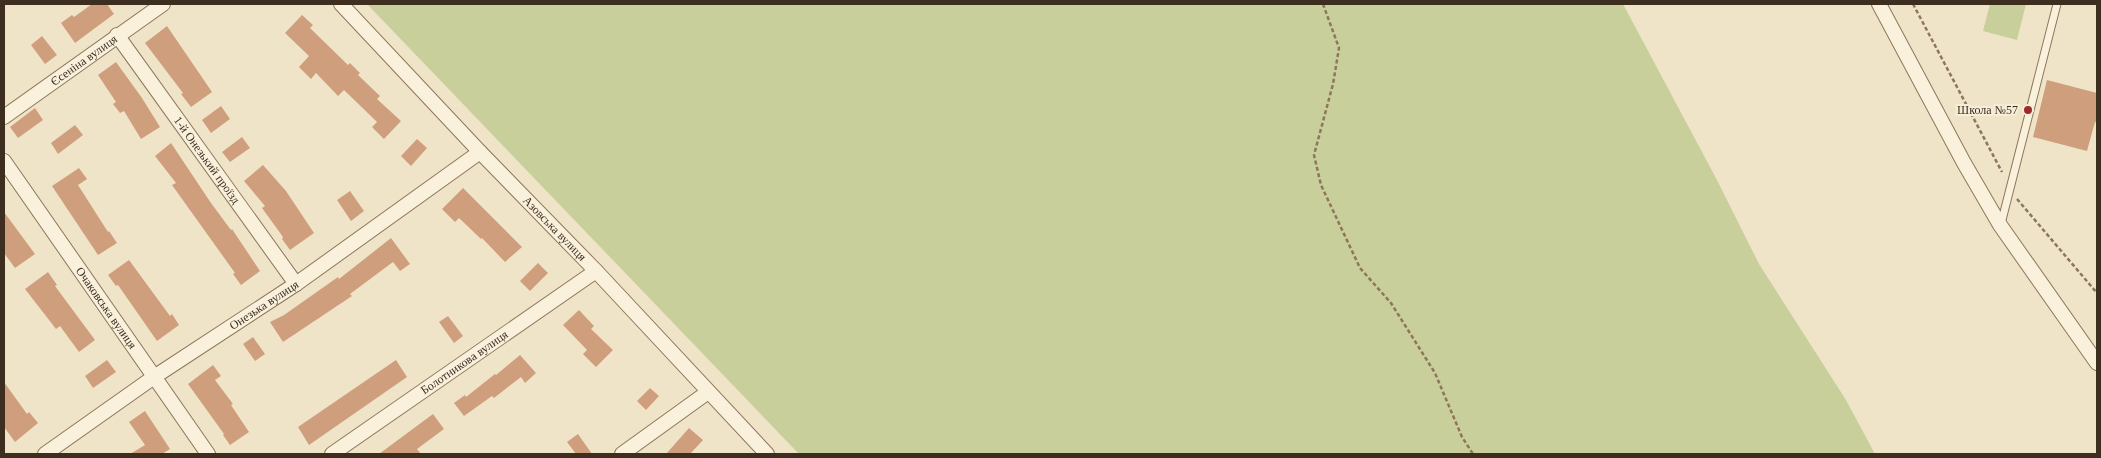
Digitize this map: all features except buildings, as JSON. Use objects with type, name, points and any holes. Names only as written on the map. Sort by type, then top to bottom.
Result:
[{"type":"street","name":"Єсеніна вулиця","points":[[4,117],[163,4]]},
{"type":"street","name":"Азовська вулиця","points":[[341,4],[480,152],[596,271],[767,454]]},
{"type":"street","points":[[1879,4],[1964,163],[2000,225],[2097,363]]},
{"type":"street","name":"1-й Онезький проїзд","points":[[118,35],[296,284]]},
{"type":"street","name":"Онезька вулиця","points":[[46,454],[154,377],[296,284],[480,152]]},
{"type":"street","name":"Очаковська вулиця","points":[[4,161],[208,454]]},
{"type":"street","name":"Болотникова вулиця","points":[[332,454],[596,271]]},
{"type":"street","points":[[622,454],[708,392]]},
{"type":"lane","points":[[2000,225],[2057,4]]},
{"type":"path","points":[[1324,4],[1339,48],[1334,84],[1314,155],[1321,184],[1360,268],[1391,303],[1435,373],[1462,436],[1473,454]]},
{"type":"path","points":[[1913,4],[2015,196],[2097,293]]},
{"type":"green space","points":[[367,4],[1623,4],[1717,180],[1759,264],[1846,400],[1875,454],[799,454]]},
{"type":"green space","points":[[1990,4],[2026,4],[2017,40],[1983,31]]},
{"type":"place","name":"Школа №57","points":[[2028,110]]}]
